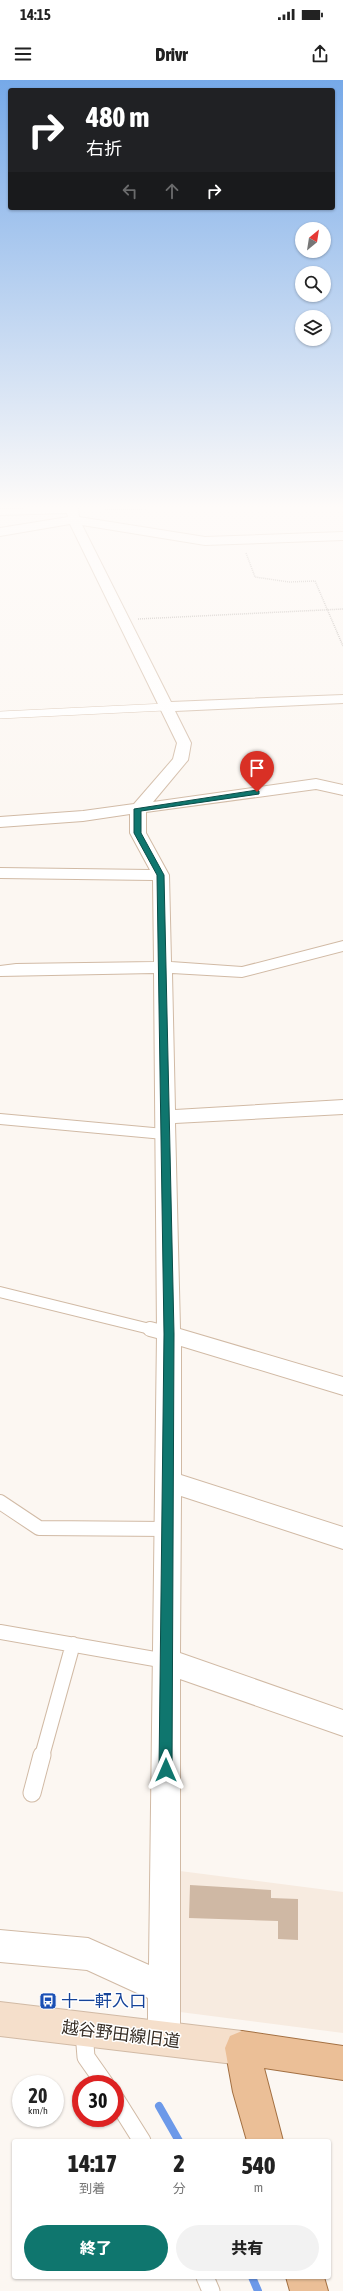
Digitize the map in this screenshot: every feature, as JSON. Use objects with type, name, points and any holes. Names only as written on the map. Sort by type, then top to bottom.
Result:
[{"type":"main road","points":[[264,2139],[251,2092],[242,2048],[343,2063]]},
{"type":"main road","points":[[306,2279],[309,2291]]},
{"type":"street","points":[[120,610],[165,707],[184,743],[180,760],[138,809],[138,833],[161,875],[164,1125],[169,1334],[164,2038]]},
{"type":"street","points":[[165,707],[343,699]]},
{"type":"street","points":[[0,822],[83,816],[316,784],[343,790]]},
{"type":"street","points":[[0,873],[161,875]]},
{"type":"street","points":[[0,972],[16,969],[162,968],[242,972],[343,946]]},
{"type":"street","points":[[164,1125],[343,1107]]},
{"type":"street","points":[[169,1334],[343,1386]]},
{"type":"street","points":[[168,1481],[343,1538]]},
{"type":"street","points":[[166,1661],[343,1723]]},
{"type":"street","points":[[0,1946],[88,1954],[165,1989]]},
{"type":"street","name":"越谷野田線旧道","points":[[0,2020],[242,2048]]},
{"type":"lane","points":[[0,715],[165,707]]},
{"type":"lane","points":[[0,1119],[164,1125]]},
{"type":"lane","points":[[0,1292],[169,1334]]},
{"type":"lane","points":[[0,1502],[39,1528],[167,1530]]},
{"type":"lane","points":[[0,1632],[166,1661]]},
{"type":"lane","points":[[32,1793],[73,1644]]},
{"type":"lane","points":[[83,2029],[86,2057],[99,2075]]},
{"type":"lane","points":[[124,2112],[141,2139]]},
{"type":"lane","points":[[206,2279],[211,2291]]},
{"type":"path","points":[[124,619],[325,610]]},
{"type":"path","points":[[329,610],[343,646]]},
{"type":"shaded area","points":[[180,1871],[343,1892],[343,2033],[180,2012]]},
{"type":"building","points":[[190,1885],[271,1890],[271,1898],[298,1899],[298,1940],[278,1939],[278,1921],[189,1918]]},
{"type":"waterway","points":[[159,2106],[178,2139]]},
{"type":"waterway","points":[[253,2279],[258,2291]]},
{"type":"place","name":"十一軒入口","points":[[48,2001]]},
{"type":"route","points":[[166,1770],[169,1334],[164,1125],[161,875],[138,833],[138,809],[257,792]]}]
